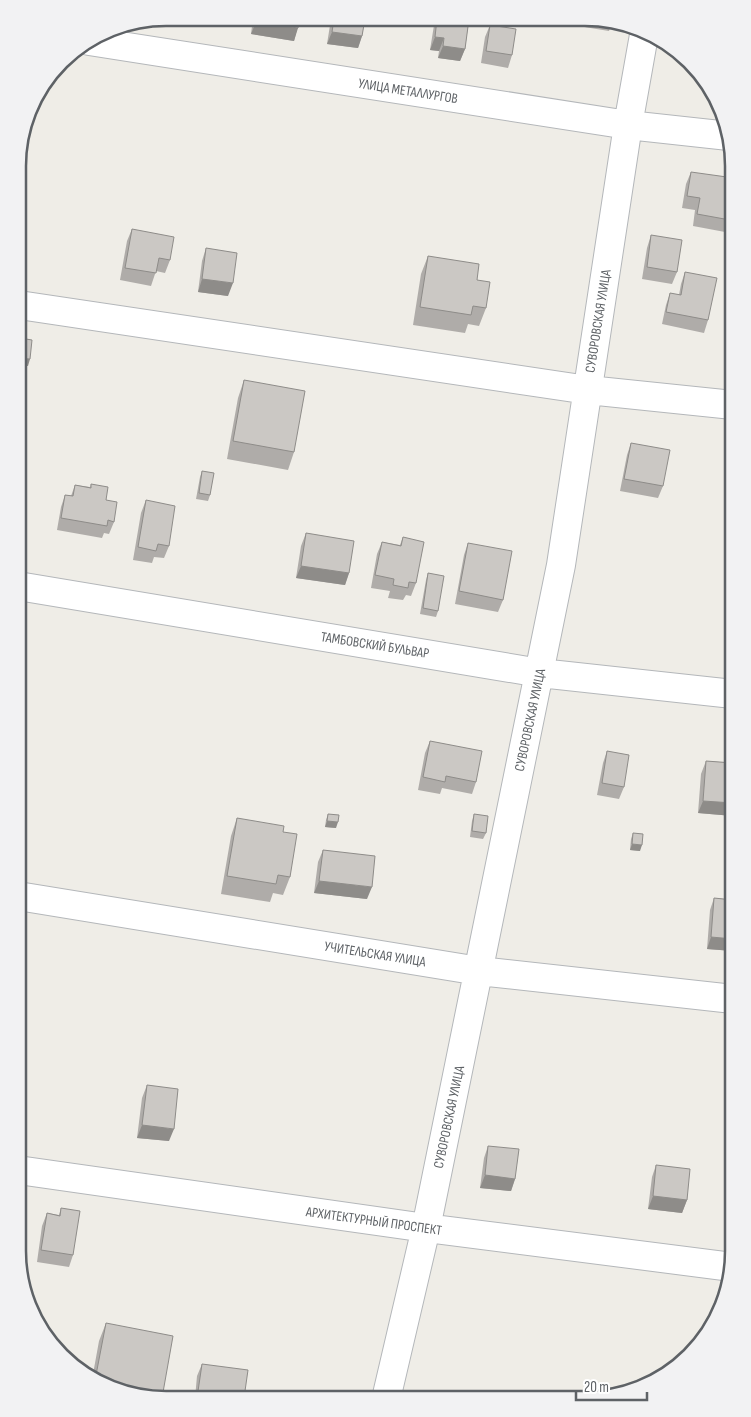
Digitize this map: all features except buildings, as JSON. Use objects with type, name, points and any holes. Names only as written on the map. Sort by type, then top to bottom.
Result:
[{"type":"street","name":"СУВОРОВСКАЯ УЛИЦА","points":[[388,1391],[426,1228],[561,565],[628,125],[643,39]]},
{"type":"street","name":"УЛИЦА МЕТАЛЛУРГОВ","points":[[100,43],[628,125],[721,135]]},
{"type":"street","points":[[26,306],[588,390],[725,405]]},
{"type":"street","name":"ТАМБОВСКИЙ БУЛЬВАР","points":[[26,587],[540,673],[725,693]]},
{"type":"street","name":"УЧИТЕЛЬСКАЯ УЛИЦА","points":[[26,897],[479,971],[724,997]]},
{"type":"street","name":"АРХИТЕКТУРНЫЙ ПРОСПЕКТ","points":[[26,1171],[426,1228],[723,1266]]}]
